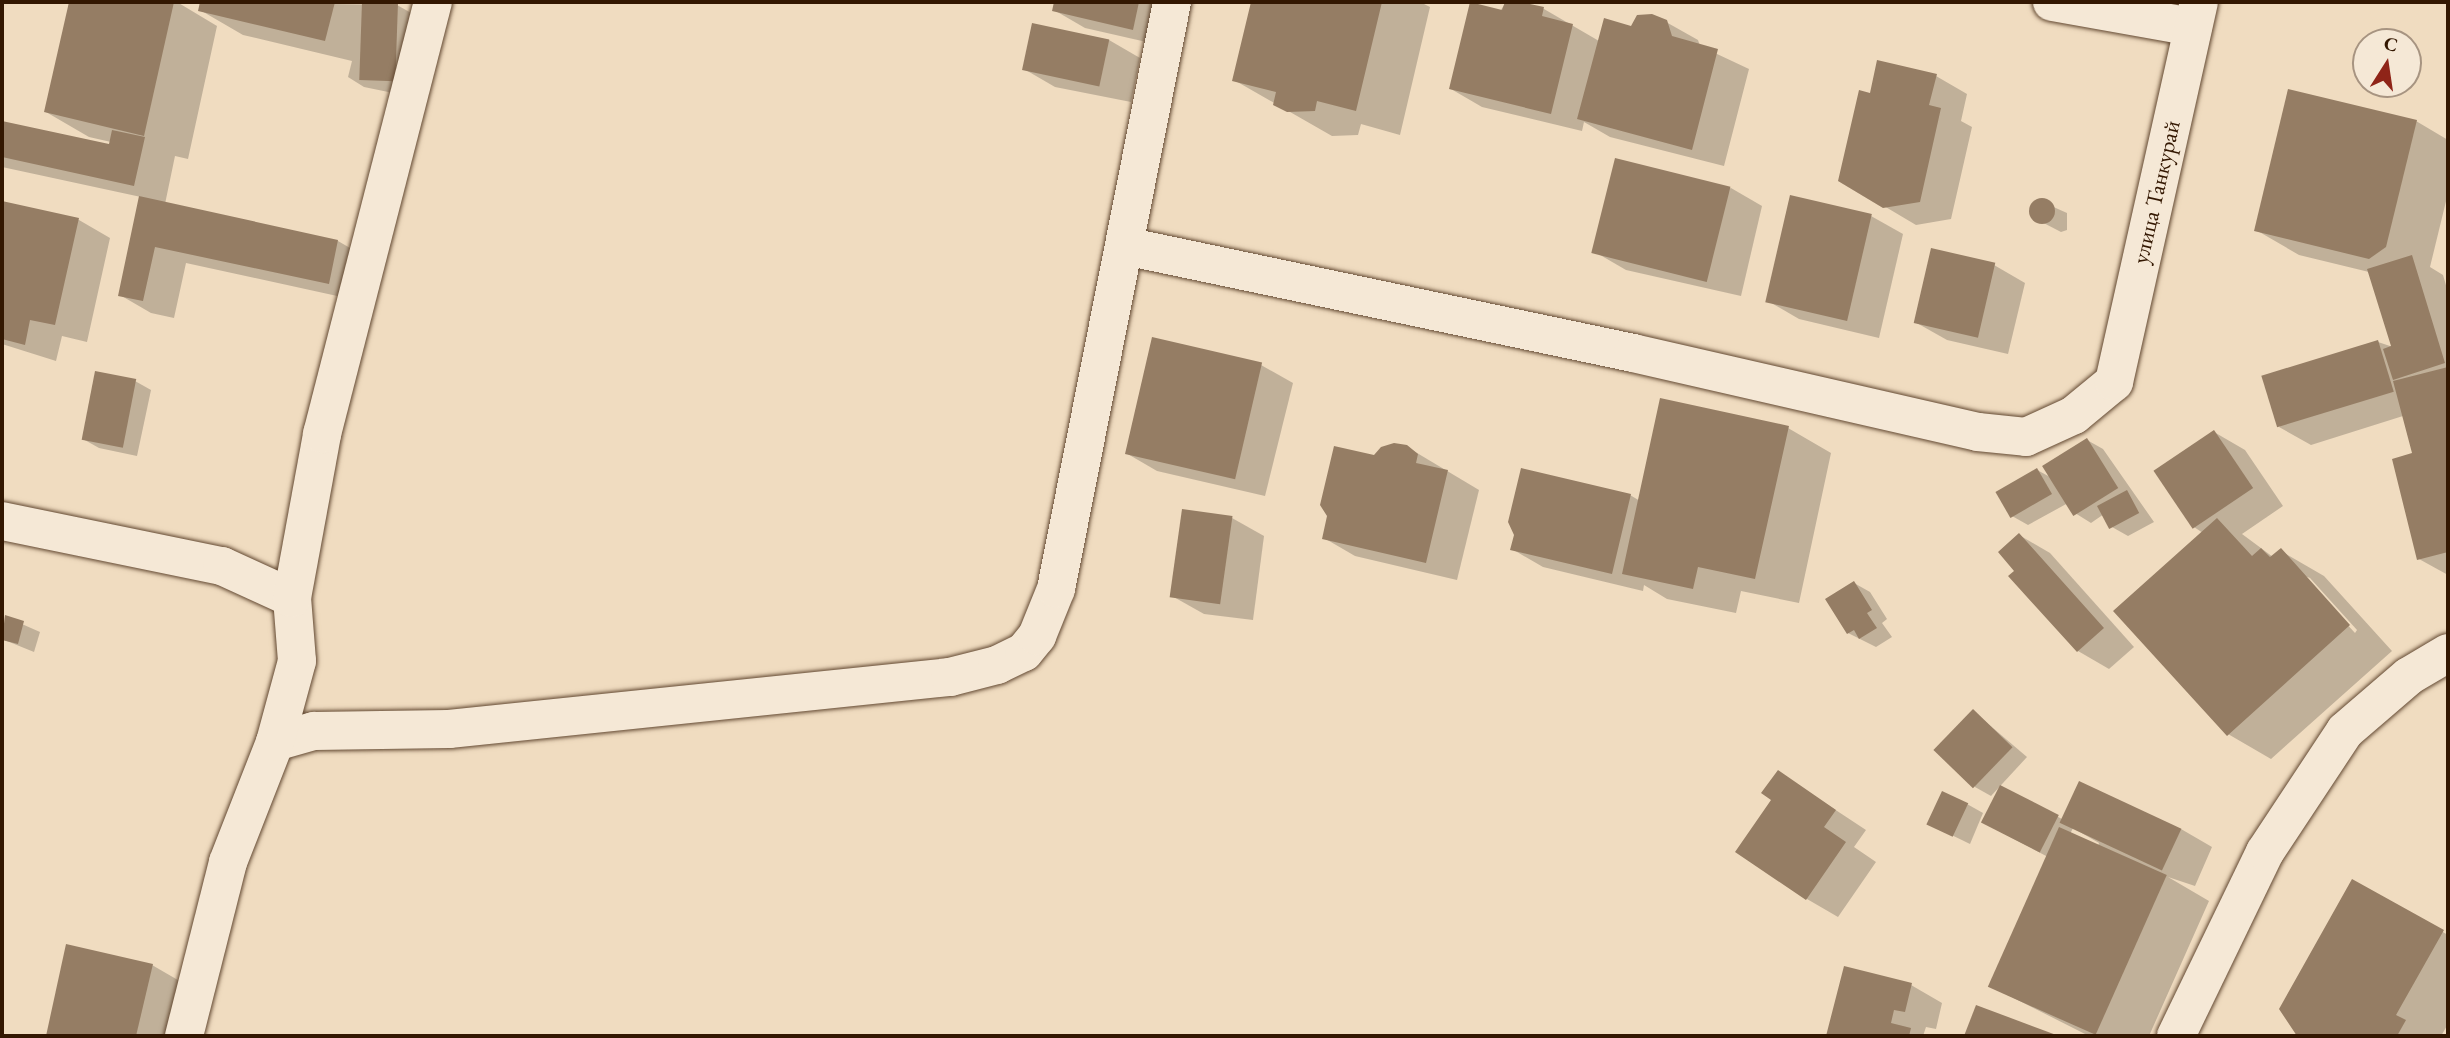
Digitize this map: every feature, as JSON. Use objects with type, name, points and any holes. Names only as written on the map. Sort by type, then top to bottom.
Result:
[{"type":"street","points":[[356,728],[320,717],[302,685],[297,661],[292,598],[322,434],[433,2]]},
{"type":"street","points":[[275,742],[314,732],[356,728],[449,729],[950,677],[997,665],[1024,652],[1037,636],[1056,589],[1172,2]]},
{"type":"street","points":[[2052,2],[2196,14]]},
{"type":"street","name":"улица Танкурай","points":[[1125,247],[1633,353],[1978,432],[2026,437],[2074,415],[2114,382],[2196,14]]},
{"type":"street","points":[[2,521],[222,566],[292,598]]},
{"type":"street","points":[[2176,1036],[2265,852],[2345,731],[2409,676],[2448,653]]},
{"type":"street","points":[[184,1036],[228,862],[275,742],[297,661]]},
{"type":"building","points":[[69,2],[174,2],[144,136],[44,112]]},
{"type":"building","points":[[200,2],[335,2],[325,41],[198,11]]},
{"type":"building","points":[[362,2],[398,3],[395,81],[359,80]]},
{"type":"building","points":[[1054,2],[1139,2],[1133,30],[1052,11]]},
{"type":"building","points":[[1251,2],[1382,2],[1356,111],[1317,101],[1315,111],[1287,112],[1273,105],[1276,92],[1232,81]]},
{"type":"building","points":[[1470,2],[1502,10],[1505,2],[1544,7],[1542,16],[1573,24],[1551,114],[1449,89]]},
{"type":"building","points":[[1652,14],[1667,20],[1672,36],[1718,49],[1692,150],[1577,119],[1604,18],[1631,26],[1637,15]]},
{"type":"building","points":[[1032,23],[1109,39],[1099,86],[1022,70]]},
{"type":"building","points":[[1877,60],[1937,74],[1929,105],[1941,108],[1920,202],[1883,208],[1838,181],[1859,90],[1870,93]]},
{"type":"building","points":[[2288,89],[2417,120],[2386,247],[2369,259],[2254,231]]},
{"type":"building","points":[[2,121],[109,144],[112,130],[145,137],[134,186],[2,157]]},
{"type":"building","points":[[1615,158],[1730,187],[1707,282],[1591,253]]},
{"type":"building","points":[[1790,195],[1872,214],[1847,321],[1765,302]]},
{"type":"building","points":[[139,196],[338,240],[329,284],[155,247],[143,301],[118,296]]},
{"type":"building","points":[[2042,198],[2051,202],[2055,211],[2051,220],[2042,224],[2033,220],[2029,211],[2033,202]]},
{"type":"building","points":[[2,201],[79,218],[55,325],[30,320],[25,345],[2,339]]},
{"type":"building","points":[[1931,248],[1995,263],[1978,338],[1914,323]]},
{"type":"building","points":[[2412,255],[2445,363],[2393,380],[2383,349],[2391,346],[2367,269]]},
{"type":"building","points":[[1152,337],[1262,362],[1235,479],[1125,454]]},
{"type":"building","points":[[2378,340],[2394,392],[2277,427],[2261,376]]},
{"type":"building","points":[[2448,367],[2448,552],[2417,560],[2392,459],[2412,453],[2393,381]]},
{"type":"building","points":[[95,371],[136,379],[123,448],[82,440]]},
{"type":"building","points":[[1660,398],[1789,426],[1755,579],[1698,567],[1693,589],[1622,574]]},
{"type":"building","points":[[2214,430],[2253,488],[2193,529],[2153,471]]},
{"type":"building","points":[[2087,438],[2118,488],[2073,516],[2042,466]]},
{"type":"building","points":[[1394,443],[1407,445],[1418,454],[1416,463],[1448,470],[1426,563],[1322,539],[1327,516],[1320,505],[1334,446],[1374,455],[1381,447]]},
{"type":"building","points":[[1521,468],[1631,494],[1612,574],[1510,550],[1514,535],[1508,522]]},
{"type":"building","points":[[2037,468],[2052,494],[2010,518],[1995,492]]},
{"type":"building","points":[[2127,490],[2139,513],[2109,529],[2097,506]]},
{"type":"building","points":[[1182,509],[1233,516],[1220,604],[1170,597]]},
{"type":"building","points":[[2217,518],[2252,556],[2261,548],[2270,557],[2281,548],[2350,625],[2227,736],[2113,611]]},
{"type":"building","points":[[2019,533],[2104,628],[2077,652],[2008,576],[2014,571],[1998,552]]},
{"type":"building","points":[[1854,581],[1872,610],[1867,613],[1877,628],[1859,639],[1854,630],[1847,634],[1825,599]]},
{"type":"building","points":[[5,615],[24,621],[18,644],[2,640]]},
{"type":"building","points":[[1973,709],[2013,747],[1973,788],[1933,750]]},
{"type":"building","points":[[1778,770],[1836,810],[1824,827],[1846,842],[1806,900],[1735,852],[1771,800],[1761,793]]},
{"type":"building","points":[[2079,781],[2181,829],[2162,870],[2060,823]]},
{"type":"building","points":[[2000,785],[2059,815],[2040,852],[1981,822]]},
{"type":"building","points":[[1942,791],[1968,803],[1953,837],[1926,825]]},
{"type":"building","points":[[2059,827],[2167,875],[2096,1035],[1988,987]]},
{"type":"building","points":[[2352,879],[2444,930],[2396,1015],[2406,1020],[2397,1036],[2297,1036],[2279,1009]]},
{"type":"building","points":[[66,944],[153,964],[136,1036],[46,1036]]},
{"type":"building","points":[[1844,966],[1912,983],[1905,1012],[1894,1010],[1891,1023],[1911,1028],[1909,1036],[1826,1036]]},
{"type":"building","points":[[1976,1005],[2059,1036],[1964,1036]]}]
